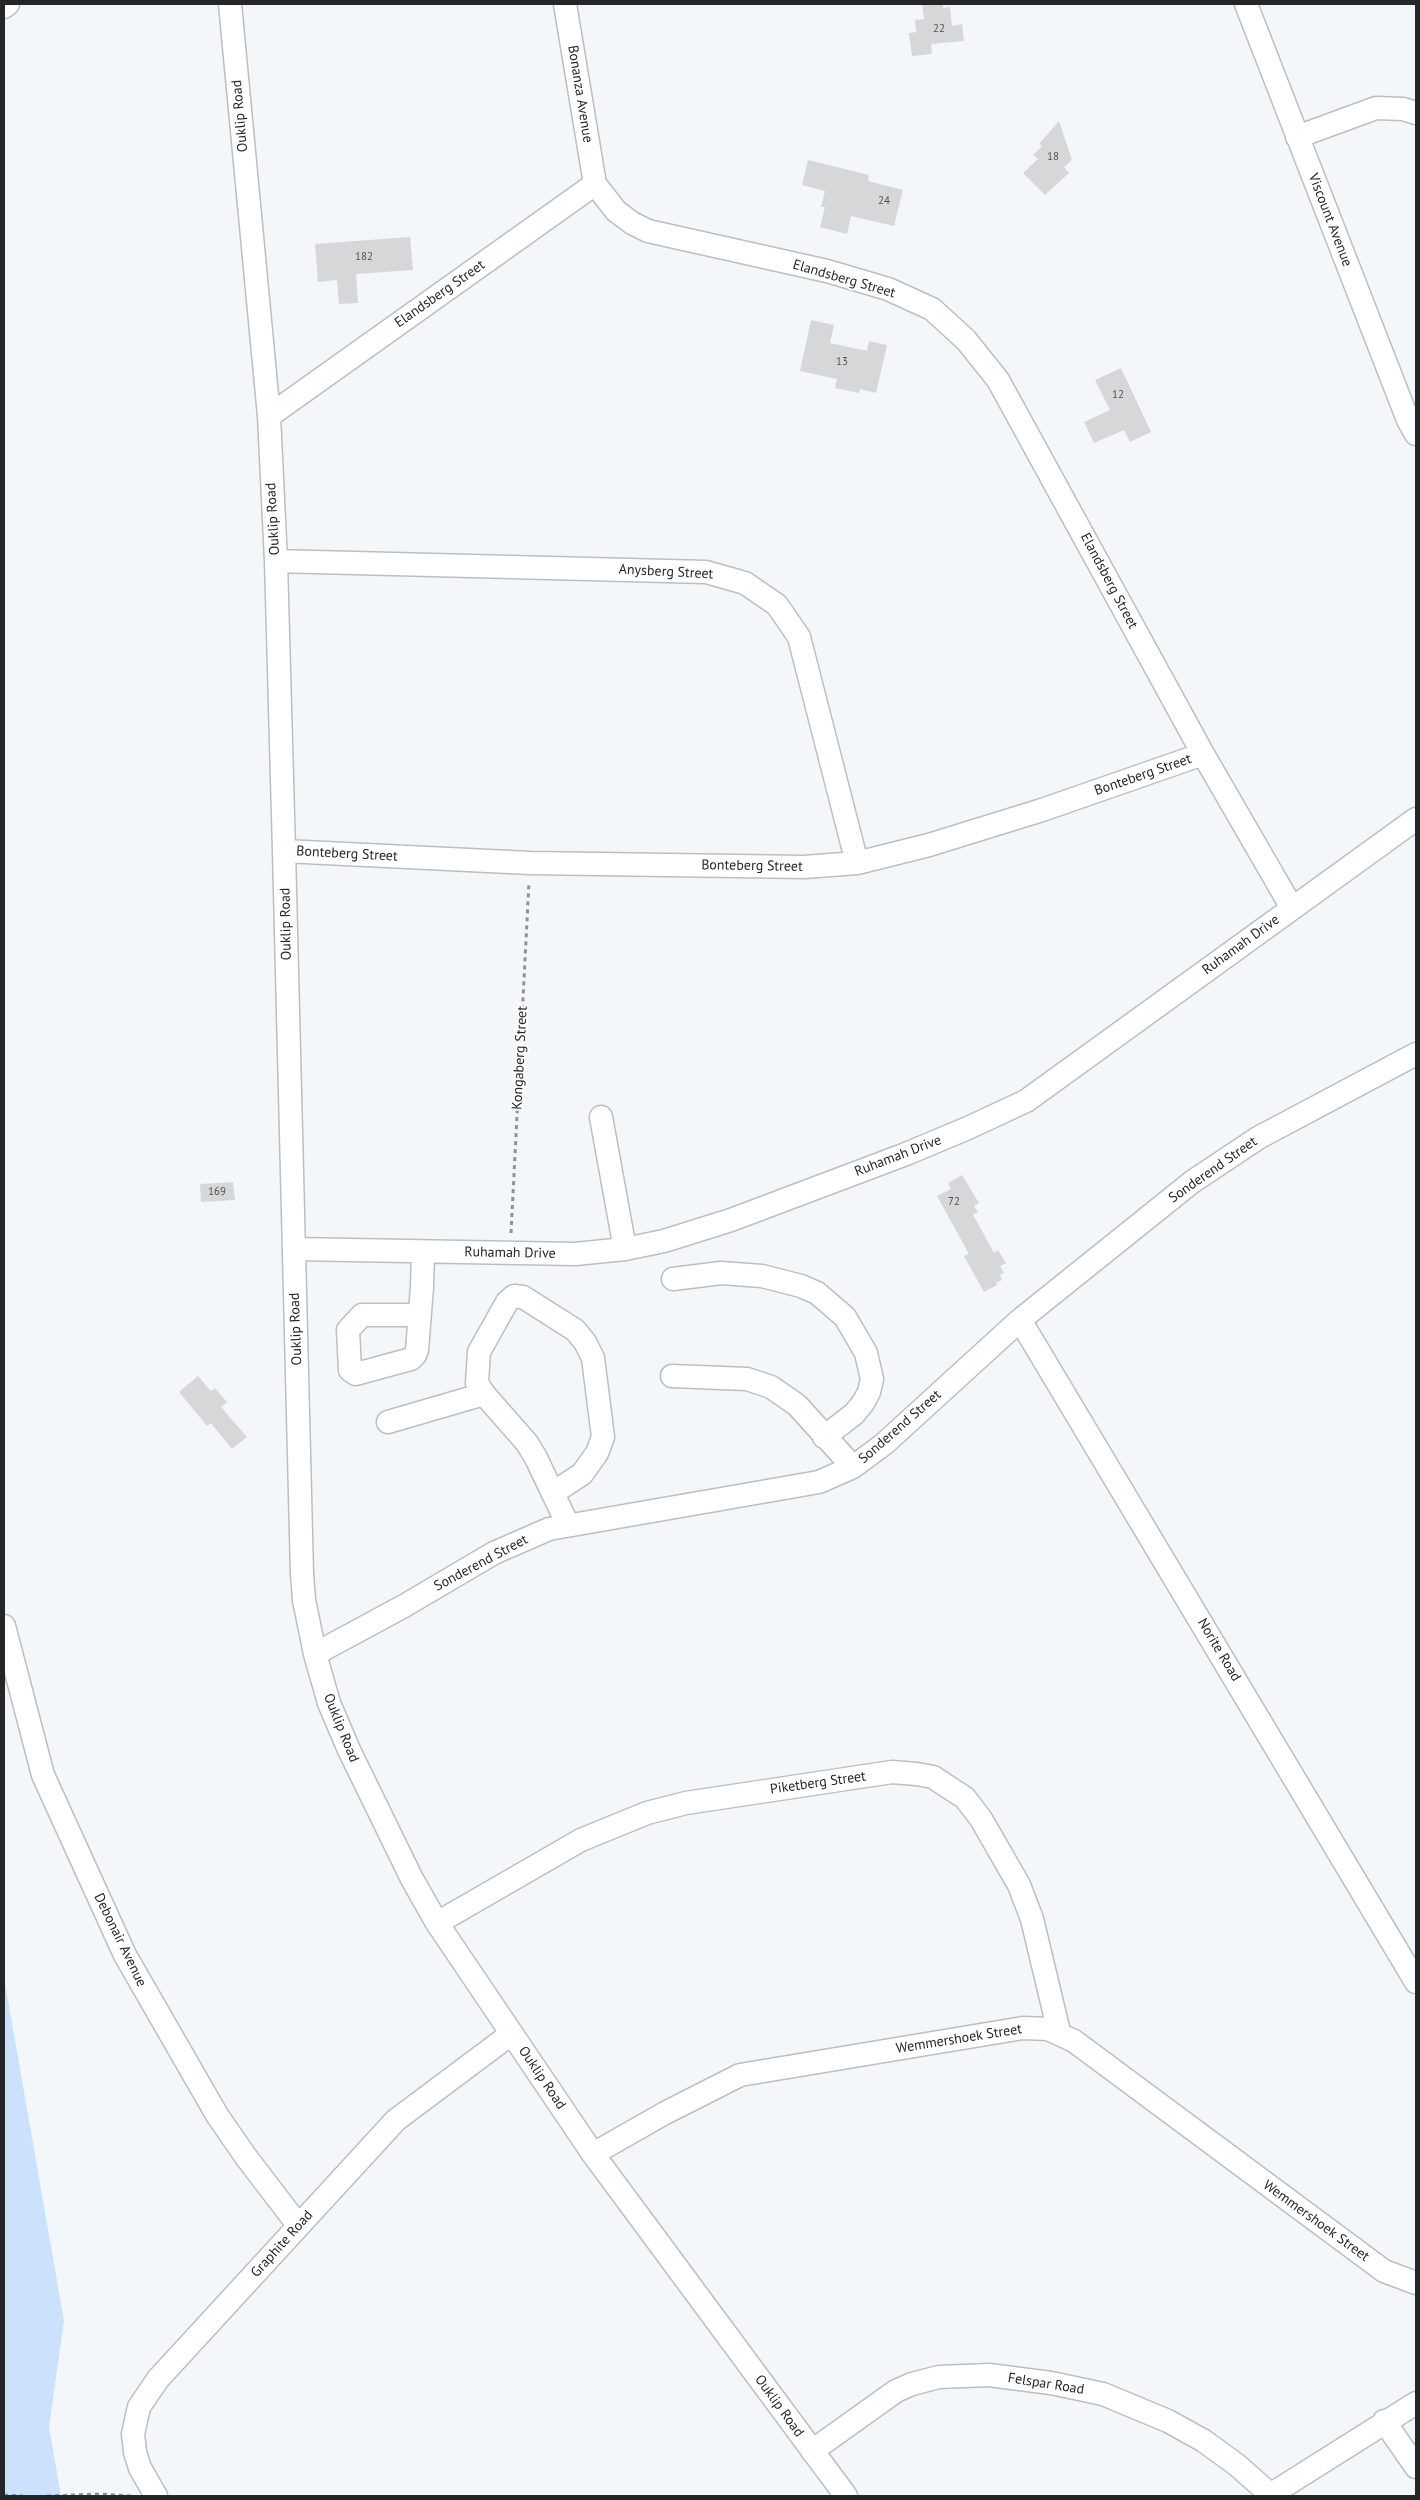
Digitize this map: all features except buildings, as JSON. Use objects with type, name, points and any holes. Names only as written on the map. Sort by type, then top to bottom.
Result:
[{"type":"street","points":[[4,7],[8,4]]},
{"type":"street","name":"Ouklip Road","points":[[230,4],[268,416],[276,561],[302,1574],[304,1600],[314,1654],[329,1703],[349,1750],[412,1879],[437,1923],[594,2154],[846,2496]]},
{"type":"street","name":"Bonanza Avenue","points":[[565,4],[595,184]]},
{"type":"street","name":"Viscount Avenue","points":[[1246,4],[1408,420],[1416,434]]},
{"type":"street","points":[[1297,137],[1376,108],[1403,109],[1416,112]]},
{"type":"street","name":"Elandsberg Street","points":[[268,416],[595,184],[616,211],[632,223],[648,231],[827,271],[888,289],[932,309],[966,340],[998,380],[1203,754],[1292,908]]},
{"type":"street","name":"Anysberg Street","points":[[276,561],[706,572],[745,583],[778,605],[799,637],[856,863]]},
{"type":"street","name":"Bonteberg Street","points":[[284,851],[530,863],[804,867],[856,863],[929,845],[1032,813],[1203,754]]},
{"type":"street","name":"Ruhamah Drive","points":[[294,1249],[575,1254],[625,1249],[664,1241],[731,1220],[915,1150],[1026,1101],[1416,819]]},
{"type":"street","name":"Sonderend Street","points":[[314,1654],[404,1606],[523,1538],[568,1525],[819,1482],[853,1467],[884,1444],[1020,1320],[1192,1182],[1258,1138],[1416,1054]]},
{"type":"street","points":[[601,1117],[625,1249]]},
{"type":"street","points":[[420,1315],[423,1252]]},
{"type":"street","points":[[673,1279],[721,1273],[762,1276],[801,1286],[816,1293],[845,1317],[866,1353],[871,1366],[872,1379],[869,1392],[858,1408],[824,1437]]},
{"type":"street","points":[[553,1493],[582,1474],[597,1453],[603,1437],[604,1429],[593,1358],[585,1342],[575,1330],[523,1297],[514,1296],[507,1302],[479,1352],[477,1383],[484,1394],[527,1443],[568,1525]]},
{"type":"street","name":"Norite Road","points":[[1020,1320],[1416,1982]]},
{"type":"street","points":[[672,1376],[746,1379],[758,1382],[785,1396],[797,1405],[853,1467]]},
{"type":"street","points":[[388,1422],[484,1394]]},
{"type":"street","name":"Debonair Avenue","points":[[4,1626],[43,1775],[125,1955],[217,2115],[246,2157],[298,2225]]},
{"type":"street","name":"Piketberg Street","points":[[437,1923],[581,1840],[647,1813],[686,1803],[892,1772],[925,1775],[948,1785],[965,1798],[981,1819],[1019,1885],[1032,1919],[1059,2032]]},
{"type":"street","name":"Wemmershoek Street","points":[[594,2154],[666,2113],[740,2075],[1023,2028],[1048,2029],[1059,2032],[1384,2271],[1416,2283]]},
{"type":"street","name":"Graphite Road","points":[[156,2496],[140,2468],[135,2452],[133,2434],[139,2407],[158,2379],[396,2120],[511,2034]]},
{"type":"street","name":"Felspar Road","points":[[812,2451],[889,2396],[912,2384],[939,2377],[989,2375],[1103,2394],[1168,2421],[1204,2441],[1237,2465],[1271,2496]]},
{"type":"street","points":[[1271,2496],[1384,2421],[1416,2403]]},
{"type":"street","points":[[1384,2421],[1416,2467]]},
{"type":"path","name":"Kongaberg Street","points":[[510,1254],[530,863]]},
{"type":"path","points":[[48,2496],[99,2494],[140,2496]]},
{"type":"path","points":[[4,2495],[23,2496]]},
{"type":"shaded area","points":[[4,1977],[64,2321],[49,2427],[61,2496],[4,2496]]}]
